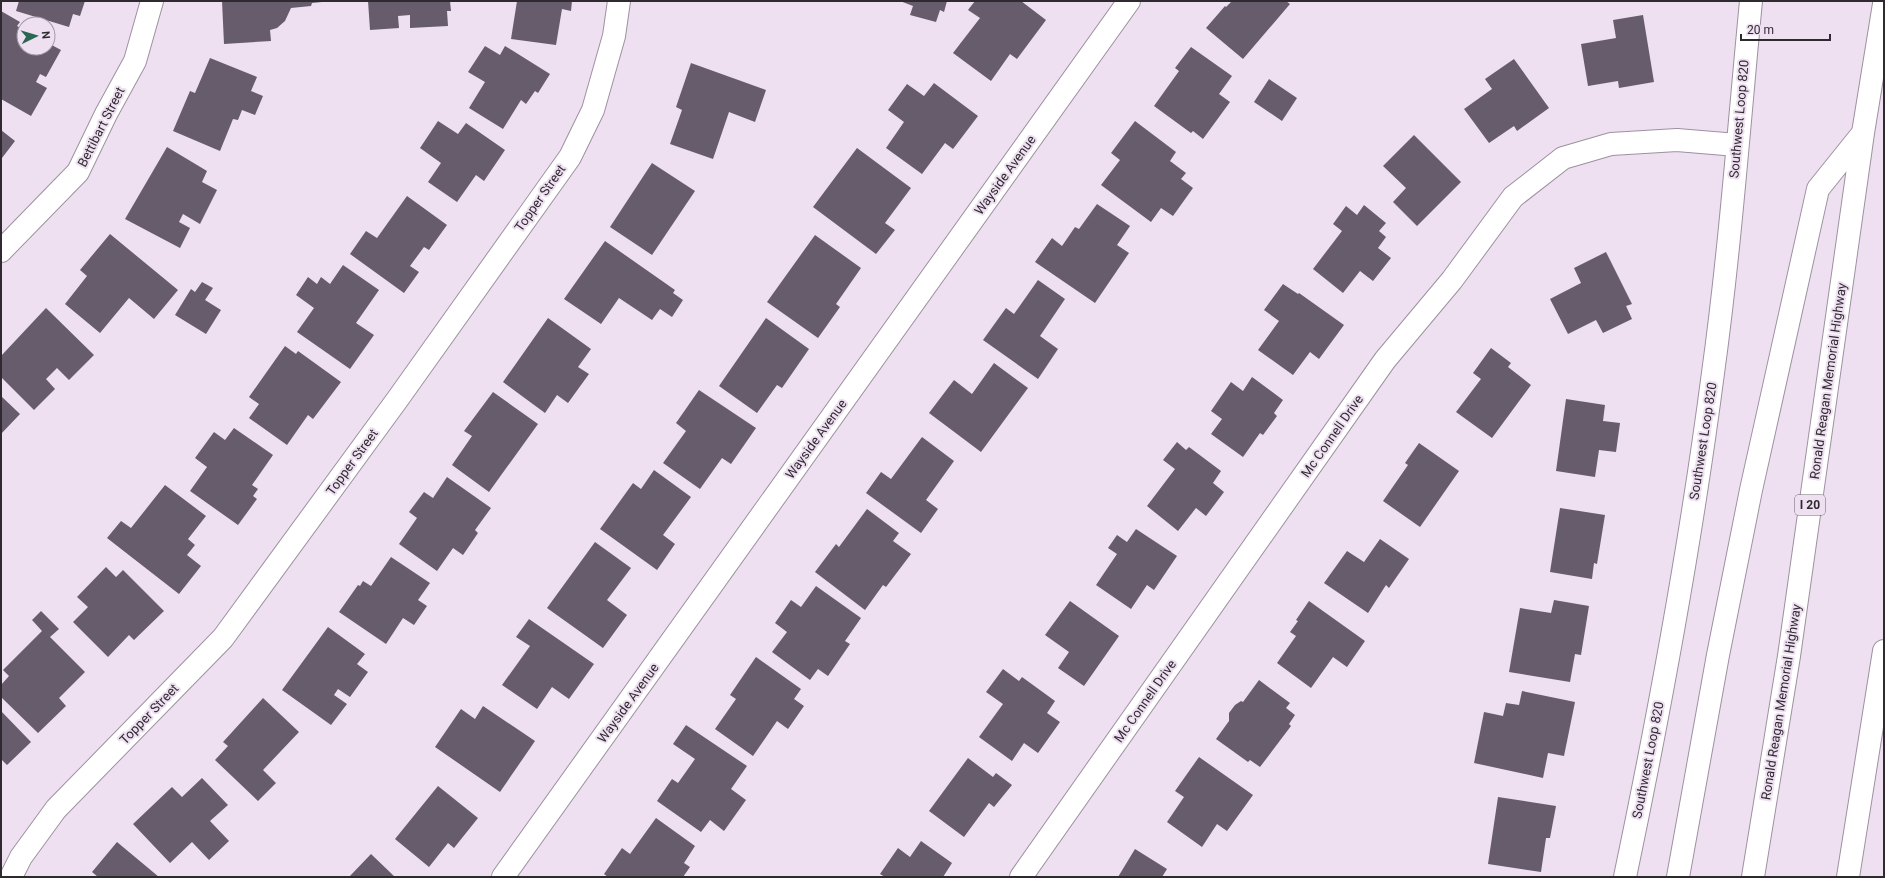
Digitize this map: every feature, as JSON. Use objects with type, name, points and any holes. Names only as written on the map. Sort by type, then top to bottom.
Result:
[{"type":"main road","name":"Bettibart Street","points":[[1,251],[78,172],[106,114],[135,61],[152,1]]},
{"type":"main road","name":"Topper Street","points":[[11,877],[21,857],[56,809],[223,638],[397,400],[570,157],[593,110],[614,36],[619,1]]},
{"type":"main road","name":"Wayside Avenue","points":[[503,877],[1129,1]]},
{"type":"main road","name":"Southwest Loop 820","points":[[1625,877],[1655,723],[1693,505],[1713,374],[1751,1]]},
{"type":"main road","name":"Ronald Reagan Memorial Highway","points":[[1753,877],[1789,656],[1863,133],[1884,4]]},
{"type":"main road","points":[[1678,877],[1718,655],[1745,520],[1818,188],[1863,133]]},
{"type":"main road","name":"Mc Connell Drive","points":[[1021,877],[1385,360],[1452,280],[1513,197],[1563,158],[1611,144],[1677,140],[1737,145]]},
{"type":"main road","points":[[1848,877],[1884,651]]},
{"type":"building","points":[[19,1],[85,1],[80,16],[73,14],[69,27],[56,23],[56,16],[33,16],[16,11]]},
{"type":"building","points":[[222,1],[322,2],[312,3],[311,6],[291,8],[285,21],[277,28],[270,30],[271,41],[224,44]]},
{"type":"building","points":[[368,1],[450,1],[451,11],[447,11],[448,26],[410,28],[410,15],[398,16],[399,28],[370,30]]},
{"type":"building","points":[[517,1],[572,1],[571,11],[562,9],[556,45],[511,39]]},
{"type":"building","points":[[900,1],[947,1],[944,12],[940,10],[936,22],[910,15],[913,6]]},
{"type":"building","points":[[975,1],[1021,1],[1046,20],[1017,59],[1010,54],[991,81],[953,53],[980,18],[968,10]]},
{"type":"building","points":[[1232,1],[1286,1],[1290,4],[1243,59],[1206,28],[1225,6],[1226,7]]},
{"type":"building","points":[[1,11],[16,20],[16,56],[56,56],[56,47],[61,50],[46,77],[40,74],[36,82],[47,88],[31,116],[1,99]]},
{"type":"building","points":[[1643,15],[1654,82],[1619,88],[1618,81],[1588,86],[1581,44],[1616,38],[1613,20]]},
{"type":"building","points":[[485,46],[500,55],[505,46],[550,74],[538,93],[535,91],[526,104],[521,100],[503,129],[469,108],[485,82],[468,72]]},
{"type":"building","points":[[1191,47],[1232,76],[1219,94],[1230,102],[1203,139],[1193,131],[1191,133],[1154,106],[1179,71],[1175,68]]},
{"type":"building","points":[[210,58],[257,77],[251,91],[263,96],[255,115],[242,110],[238,120],[233,119],[220,151],[173,131],[190,91],[195,93]]},
{"type":"building","points":[[1514,59],[1549,108],[1517,131],[1514,126],[1489,143],[1464,109],[1492,89],[1485,79]]},
{"type":"building","points":[[691,63],[766,90],[755,122],[729,112],[713,159],[670,144],[682,110],[676,107]]},
{"type":"building","points":[[1269,79],[1297,98],[1282,121],[1254,102]]},
{"type":"building","points":[[934,83],[978,116],[953,149],[945,143],[922,174],[886,148],[904,122],[888,110],[907,84],[924,96]]},
{"type":"building","points":[[438,121],[458,134],[466,123],[505,150],[484,181],[476,175],[457,202],[428,182],[441,163],[420,148]]},
{"type":"building","points":[[1135,121],[1176,152],[1170,161],[1186,173],[1181,179],[1193,188],[1173,216],[1161,208],[1151,222],[1101,185],[1120,160],[1111,153]]},
{"type":"building","points":[[1,130],[15,141],[2,158],[1,158]]},
{"type":"building","points":[[1414,135],[1461,182],[1417,226],[1393,202],[1406,188],[1383,166]]},
{"type":"building","points":[[167,147],[207,171],[202,182],[217,190],[200,224],[183,214],[179,222],[190,228],[180,248],[125,219]]},
{"type":"building","points":[[857,148],[911,188],[885,223],[895,230],[876,254],[813,207]]},
{"type":"building","points":[[652,163],[695,191],[652,255],[610,227]]},
{"type":"building","points":[[407,196],[447,225],[429,250],[424,247],[410,266],[419,272],[404,293],[350,254],[366,231],[377,238]]},
{"type":"building","points":[[1097,204],[1130,226],[1117,245],[1129,253],[1095,303],[1035,262],[1052,238],[1062,246],[1075,227],[1079,229]]},
{"type":"building","points":[[1364,205],[1386,223],[1379,231],[1386,237],[1378,248],[1391,258],[1373,281],[1360,271],[1343,293],[1313,269],[1342,231],[1333,224],[1346,206],[1357,215]]},
{"type":"building","points":[[110,234],[178,290],[154,319],[129,298],[100,333],[65,304],[87,276],[80,270]]},
{"type":"building","points":[[815,235],[861,268],[836,304],[840,307],[818,338],[767,302]]},
{"type":"building","points":[[605,241],[675,290],[673,293],[683,300],[672,317],[660,309],[652,320],[619,298],[601,324],[564,299]]},
{"type":"building","points":[[1606,252],[1632,304],[1626,306],[1632,319],[1603,333],[1596,320],[1568,334],[1550,299],[1581,283],[1574,268]]},
{"type":"building","points":[[343,265],[379,290],[356,323],[374,335],[350,369],[297,332],[314,308],[296,295],[308,277],[317,284],[321,277],[330,284]]},
{"type":"building","points":[[1038,280],[1065,299],[1040,336],[1058,349],[1038,379],[983,340],[1006,308],[1014,314]]},
{"type":"building","points":[[202,282],[213,288],[205,300],[221,310],[206,334],[175,315],[191,289],[195,292]]},
{"type":"building","points":[[1283,284],[1298,294],[1299,293],[1344,325],[1319,359],[1310,352],[1293,375],[1258,350],[1279,321],[1264,310]]},
{"type":"building","points":[[46,308],[94,355],[69,380],[57,368],[46,379],[55,389],[34,410],[1,377],[1,356]]},
{"type":"building","points":[[548,318],[591,349],[578,367],[589,374],[568,403],[557,395],[545,413],[503,382]]},
{"type":"building","points":[[766,318],[809,349],[782,388],[777,385],[757,413],[719,386]]},
{"type":"building","points":[[285,346],[296,354],[298,351],[341,382],[313,419],[308,415],[287,445],[249,418],[259,404],[249,397]]},
{"type":"building","points":[[1491,348],[1511,363],[1508,367],[1531,385],[1492,438],[1456,412],[1481,379],[1473,373]]},
{"type":"building","points":[[994,363],[1028,388],[981,452],[929,413],[954,380],[972,394]]},
{"type":"building","points":[[1252,377],[1283,400],[1274,413],[1277,416],[1263,435],[1260,433],[1243,457],[1211,434],[1222,419],[1211,411],[1231,382],[1243,391]]},
{"type":"building","points":[[699,390],[756,428],[731,464],[722,458],[700,489],[663,463],[686,431],[676,423]]},
{"type":"building","points":[[493,392],[538,424],[489,492],[452,465],[472,436],[464,431]]},
{"type":"building","points":[[1,396],[20,414],[1,434]]},
{"type":"building","points":[[1566,399],[1605,405],[1603,421],[1620,423],[1616,452],[1599,450],[1595,477],[1556,471]]},
{"type":"building","points":[[234,428],[273,455],[252,485],[258,489],[253,496],[257,499],[238,525],[190,491],[207,467],[195,458],[214,432],[225,440]]},
{"type":"building","points":[[922,437],[954,461],[926,500],[938,509],[921,533],[866,493],[881,472],[891,479]]},
{"type":"building","points":[[1177,442],[1186,450],[1189,447],[1221,471],[1213,483],[1224,492],[1206,516],[1196,508],[1178,531],[1147,506],[1175,469],[1163,460]]},
{"type":"building","points":[[1419,443],[1459,471],[1420,527],[1383,501],[1408,465],[1405,463]]},
{"type":"building","points":[[654,470],[691,497],[663,535],[675,544],[657,570],[600,529],[633,483],[641,489]]},
{"type":"building","points":[[447,477],[491,508],[475,530],[478,533],[463,555],[453,548],[437,571],[399,544],[417,518],[409,512],[424,492],[433,498]]},
{"type":"building","points":[[165,485],[206,516],[188,539],[195,545],[187,555],[201,566],[179,594],[107,538],[121,521],[131,528]]},
{"type":"building","points":[[1560,508],[1605,515],[1597,564],[1594,563],[1592,579],[1550,572]]},
{"type":"building","points":[[867,509],[899,533],[893,541],[911,554],[886,587],[883,585],[865,610],[815,572],[836,544],[839,547]]},
{"type":"building","points":[[1136,529],[1177,556],[1154,590],[1147,585],[1131,609],[1096,585],[1117,554],[1108,548],[1117,535],[1127,542]]},
{"type":"building","points":[[1380,539],[1409,559],[1389,588],[1386,585],[1368,613],[1324,583],[1347,551],[1364,562]]},
{"type":"building","points":[[595,542],[631,568],[607,600],[627,615],[603,648],[547,608]]},
{"type":"building","points":[[391,557],[430,583],[418,600],[427,606],[414,625],[403,618],[386,644],[339,612],[358,585],[360,586],[363,581],[371,586]]},
{"type":"building","points":[[106,567],[116,577],[123,570],[164,611],[134,640],[129,635],[108,657],[73,622],[88,607],[77,597]]},
{"type":"building","points":[[816,586],[861,618],[845,641],[850,644],[828,676],[818,669],[810,680],[772,652],[787,632],[775,623],[791,600],[801,607]]},
{"type":"building","points":[[1554,600],[1589,606],[1581,655],[1575,654],[1570,682],[1509,672],[1520,608],[1551,613]]},
{"type":"building","points":[[1070,601],[1119,636],[1084,686],[1058,668],[1069,652],[1045,635]]},
{"type":"building","points":[[1309,601],[1365,641],[1347,667],[1333,657],[1311,688],[1277,663],[1296,636],[1290,632]]},
{"type":"building","points":[[41,611],[59,629],[50,637],[85,672],[59,698],[66,706],[38,733],[1,697],[1,685],[9,676],[3,670],[42,631],[32,620]]},
{"type":"building","points":[[529,619],[594,664],[569,699],[552,687],[537,709],[502,685],[530,646],[516,637]]},
{"type":"building","points":[[328,627],[365,654],[357,664],[368,672],[350,697],[338,689],[334,695],[347,704],[331,725],[282,690]]},
{"type":"building","points":[[756,657],[801,689],[794,699],[804,706],[788,729],[777,721],[753,756],[715,729],[736,699],[730,695]]},
{"type":"building","points":[[1003,669],[1019,681],[1022,677],[1055,701],[1047,713],[1060,722],[1038,753],[1024,743],[1012,761],[979,737],[1003,704],[986,692]]},
{"type":"building","points":[[1259,680],[1290,703],[1286,708],[1295,715],[1289,724],[1291,726],[1260,767],[1250,760],[1248,762],[1216,739],[1229,721],[1229,713],[1235,705],[1241,701],[1243,702]]},
{"type":"building","points":[[1522,691],[1575,702],[1564,756],[1548,753],[1543,778],[1474,763],[1484,712],[1503,716],[1506,703],[1519,705]]},
{"type":"building","points":[[263,698],[299,732],[263,770],[276,783],[258,801],[215,760],[228,746],[223,742]]},
{"type":"building","points":[[483,706],[535,741],[500,792],[435,747],[461,709],[475,719]]},
{"type":"building","points":[[1,711],[31,742],[7,765],[1,759]]},
{"type":"building","points":[[686,725],[747,766],[731,789],[746,800],[724,831],[710,820],[701,832],[657,801],[672,779],[678,783],[695,759],[673,744]]},
{"type":"building","points":[[1199,757],[1253,795],[1227,831],[1217,824],[1202,847],[1167,822],[1184,797],[1175,791]]},
{"type":"building","points":[[968,758],[993,777],[996,773],[1012,785],[994,807],[989,803],[964,837],[929,811]]},
{"type":"building","points":[[202,778],[228,805],[210,821],[229,841],[209,860],[192,842],[170,863],[133,824],[172,787],[182,797]]},
{"type":"building","points":[[438,786],[478,818],[454,848],[448,843],[429,867],[395,839]]},
{"type":"building","points":[[1498,797],[1556,806],[1550,838],[1546,838],[1541,872],[1488,864]]},
{"type":"building","points":[[656,818],[695,846],[684,863],[690,867],[683,877],[608,877],[604,874],[622,848],[630,854]]},
{"type":"building","points":[[921,841],[952,863],[943,877],[885,877],[880,874],[898,848],[910,857]]},
{"type":"building","points":[[117,842],[159,877],[98,877],[92,872]]},
{"type":"building","points":[[1135,849],[1167,869],[1162,877],[1118,877]]},
{"type":"building","points":[[371,854],[395,877],[349,877]]}]
